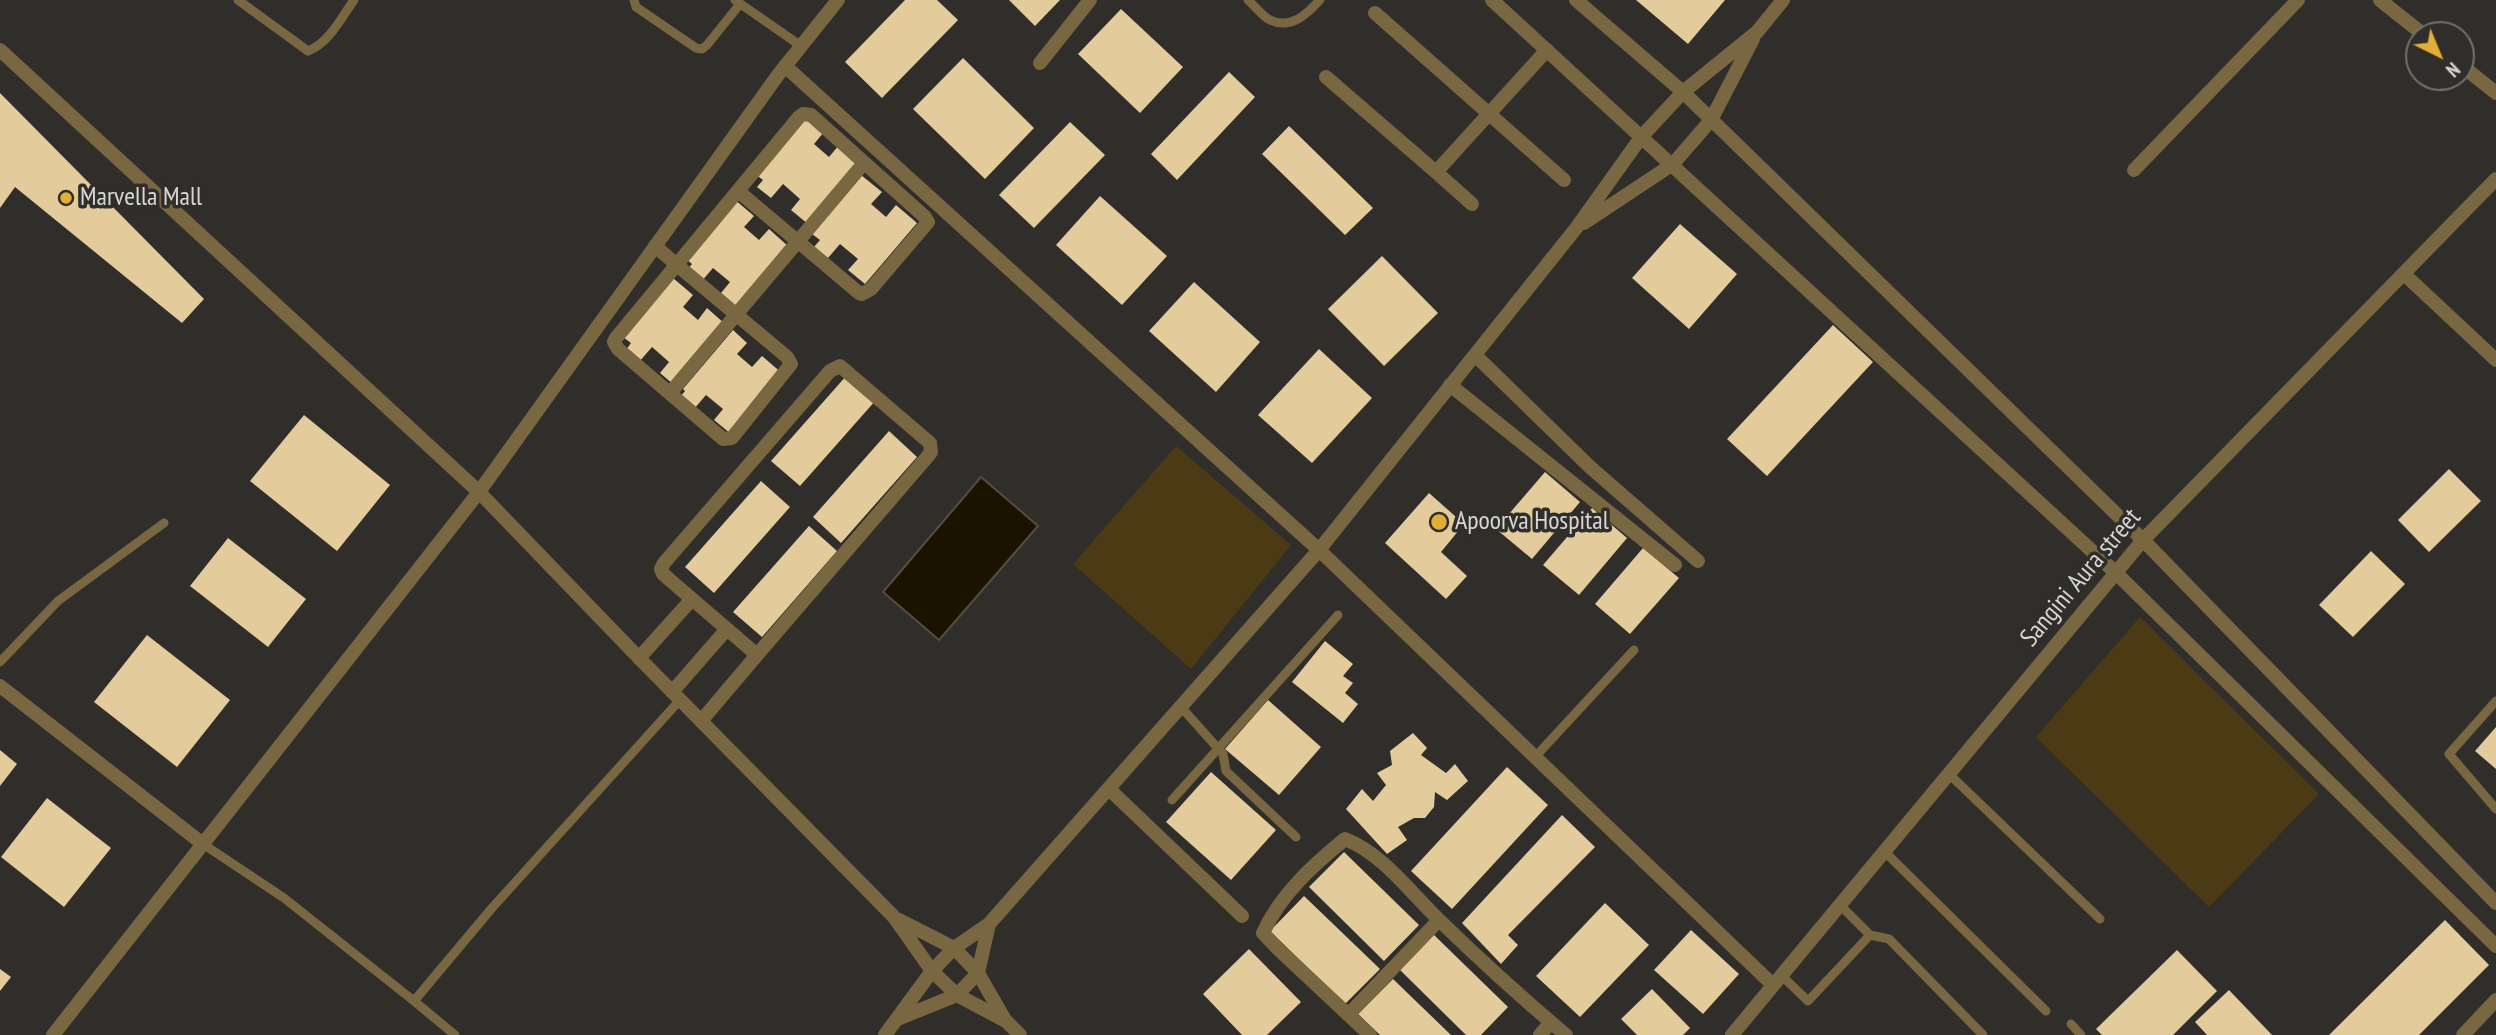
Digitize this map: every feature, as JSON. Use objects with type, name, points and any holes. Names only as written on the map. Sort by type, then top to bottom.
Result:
[{"type":"street","points":[[53,1035],[479,492],[785,66],[838,0]]},
{"type":"street","points":[[1040,64],[1090,0]]},
{"type":"street","points":[[1492,0],[2116,573],[2496,946]]},
{"type":"street","points":[[1576,0],[1683,92],[2143,540],[2496,903]]},
{"type":"street","points":[[1577,227],[1673,164],[1711,120],[1757,32],[1783,0]]},
{"type":"street","points":[[2134,170],[2298,0]]},
{"type":"street","points":[[2380,0],[2406,21]]},
{"type":"street","points":[[1374,13],[1564,180]]},
{"type":"street","points":[[885,1035],[932,971],[954,948],[989,924],[1319,550],[1577,227],[1642,136],[1683,92],[1757,32]]},
{"type":"street","points":[[0,50],[479,492],[894,917],[932,971],[957,995],[1006,1021]]},
{"type":"street","points":[[1436,172],[1547,50]]},
{"type":"street","points":[[785,66],[1319,550],[1535,757],[1777,980]]},
{"type":"street","points":[[2475,76],[2496,93]]},
{"type":"street","points":[[1326,77],[1472,204]]},
{"type":"street","points":[[655,246],[677,265],[735,314],[787,357],[791,364],[733,438],[723,439],[618,349],[614,342],[677,265],[738,191],[803,114],[811,115],[928,220],[871,289],[866,293],[859,293],[738,191]]},
{"type":"street","points":[[670,393],[864,163]]},
{"type":"street","name":"Sangini Aura street","points":[[1732,1035],[2143,540],[2495,183]]},
{"type":"street","points":[[2404,274],[2496,360]]},
{"type":"street","points":[[1475,355],[1590,467],[1698,561]]},
{"type":"street","points":[[701,721],[931,452],[930,443],[840,366],[830,371],[664,562],[661,569],[663,574],[757,655]]},
{"type":"street","points":[[1450,385],[1675,565]]},
{"type":"street","points":[[639,658],[692,599]]},
{"type":"street","points":[[676,696],[727,629]]},
{"type":"street","points":[[0,686],[203,844]]},
{"type":"street","points":[[1109,789],[1242,916]]},
{"type":"street","points":[[1370,1035],[1263,933],[1273,912],[1319,860],[1345,839],[1360,845],[1401,881],[1439,920],[1566,1035]]},
{"type":"street","points":[[894,917],[954,948],[978,972],[1006,1021],[1020,1035]]},
{"type":"street","points":[[1348,1015],[1439,920]]},
{"type":"street","points":[[898,1019],[957,995],[978,972],[989,924]]},
{"type":"street","points":[[2463,1035],[2496,1000]]},
{"type":"street","points":[[1540,1035],[1551,1023]]},
{"type":"lane","points":[[238,0],[307,51],[324,41],[354,0]]},
{"type":"lane","points":[[634,0],[636,6],[696,48],[702,49],[707,45],[737,2],[801,46]]},
{"type":"lane","points":[[1248,0],[1270,20],[1289,23],[1307,14],[1320,0]]},
{"type":"lane","points":[[0,662],[58,601],[164,523]]},
{"type":"lane","points":[[1172,800],[1338,615]]},
{"type":"lane","points":[[1535,757],[1634,650]]},
{"type":"lane","points":[[414,1001],[676,696]]},
{"type":"lane","points":[[2496,701],[2449,754],[2496,809]]},
{"type":"lane","points":[[1181,707],[1223,754],[1226,771],[1296,837]]},
{"type":"lane","points":[[1949,774],[2099,919]]},
{"type":"lane","points":[[203,844],[284,898],[455,1035]]},
{"type":"lane","points":[[1885,851],[2046,1011]]},
{"type":"lane","points":[[1840,905],[1870,935],[1889,939],[1983,1035]]},
{"type":"lane","points":[[1777,980],[1808,1001],[1870,935]]},
{"type":"lane","points":[[2071,1024],[2081,1035]]},
{"type":"shaded area","points":[[1176,446],[1291,545],[1191,669],[1073,564]]},
{"type":"shaded area","points":[[981,477],[1038,526],[939,640],[883,592]]},
{"type":"shaded area","points":[[2140,617],[2319,794],[2209,907],[2036,737]]},
{"type":"building","points":[[905,0],[937,0],[958,20],[882,98],[845,62]]},
{"type":"building","points":[[1009,0],[1060,0],[1035,26]]},
{"type":"building","points":[[1636,0],[1725,0],[1688,44]]},
{"type":"building","points":[[1121,9],[1183,67],[1140,113],[1078,54]]},
{"type":"building","points":[[963,58],[1034,128],[985,179],[913,109]]},
{"type":"building","points":[[1229,72],[1255,97],[1177,180],[1151,154]]},
{"type":"building","name":"Marvella Mall","points":[[0,93],[204,299],[182,323],[15,187],[0,208]]},
{"type":"building","points":[[804,115],[824,132],[814,144],[829,157],[839,145],[860,163],[808,224],[791,210],[800,199],[783,184],[771,198],[757,187],[763,180],[755,174]]},
{"type":"building","points":[[1070,122],[1105,155],[1034,228],[999,195]]},
{"type":"building","points":[[1289,126],[1373,208],[1345,235],[1262,154]]},
{"type":"building","points":[[861,175],[882,192],[871,204],[886,217],[896,205],[917,223],[865,284],[848,270],[858,259],[840,244],[828,258],[814,247],[820,240],[812,234]]},
{"type":"building","points":[[1100,196],[1167,256],[1122,305],[1056,245]]},
{"type":"building","points":[[734,199],[754,216],[744,227],[759,240],[769,229],[789,247],[738,308],[721,293],[730,282],[713,268],[701,282],[687,270],[692,264],[684,257]]},
{"type":"building","points":[[1680,224],[1737,274],[1689,329],[1632,278]]},
{"type":"building","points":[[1382,256],[1438,313],[1384,366],[1328,309]]},
{"type":"building","points":[[673,278],[693,295],[683,307],[698,320],[707,308],[725,324],[673,384],[660,373],[669,362],[652,347],[639,362],[626,350],[631,343],[623,337]]},
{"type":"building","points":[[1194,282],[1260,342],[1216,392],[1149,331]]},
{"type":"building","points":[[1833,325],[1873,362],[1767,476],[1727,439]]},
{"type":"building","points":[[733,330],[747,343],[737,354],[752,367],[762,356],[783,374],[731,434],[714,420],[723,409],[706,395],[694,409],[680,397],[685,391],[683,389]]},
{"type":"building","points":[[1319,349],[1372,398],[1312,463],[1258,415]]},
{"type":"building","points":[[847,375],[876,400],[800,486],[771,461]]},
{"type":"building","points":[[304,415],[390,485],[337,551],[250,481]]},
{"type":"building","points":[[889,431],[917,457],[841,543],[813,517]]},
{"type":"building","points":[[2449,469],[2481,501],[2429,552],[2398,520]]},
{"type":"building","points":[[1545,472],[1580,502],[1532,559],[1496,529]]},
{"type":"building","points":[[761,481],[790,507],[714,593],[685,567]]},
{"type":"building","points":[[1429,493],[1464,524],[1441,552],[1467,576],[1446,599],[1385,543]]},
{"type":"building","points":[[1592,508],[1627,538],[1579,595],[1543,565]]},
{"type":"building","points":[[809,526],[837,551],[762,637],[733,612]]},
{"type":"building","points":[[228,538],[306,599],[268,647],[190,586]]},
{"type":"building","points":[[1643,548],[1679,578],[1630,634],[1595,604]]},
{"type":"building","points":[[2371,551],[2405,584],[2353,637],[2319,605]]},
{"type":"building","points":[[147,635],[230,700],[177,767],[94,702]]},
{"type":"building","points":[[1325,641],[1353,664],[1343,676],[1353,683],[1345,693],[1358,704],[1343,723],[1292,682]]},
{"type":"building","points":[[1268,700],[1321,747],[1279,795],[1225,749]]},
{"type":"building","points":[[2496,727],[2496,769],[2475,751]]},
{"type":"building","points":[[1413,733],[1427,748],[1421,755],[1446,773],[1455,764],[1468,781],[1447,800],[1435,792],[1434,807],[1425,818],[1414,818],[1398,827],[1407,840],[1387,854],[1346,809],[1362,789],[1373,801],[1386,785],[1377,773],[1392,765],[1390,751]]},
{"type":"building","points":[[0,750],[17,764],[0,786]]},
{"type":"building","points":[[1507,767],[1548,805],[1452,909],[1411,871]]},
{"type":"building","points":[[1211,772],[1276,830],[1231,880],[1166,822]]},
{"type":"building","points":[[47,798],[111,848],[64,907],[1,857]]},
{"type":"building","points":[[1562,815],[1595,847],[1508,935],[1518,945],[1501,964],[1462,923]]},
{"type":"building","points":[[1344,852],[1419,925],[1384,961],[1309,887]]},
{"type":"building","points":[[1304,896],[1380,969],[1345,1004],[1270,931]]},
{"type":"building","points":[[1605,903],[1649,945],[1580,1017],[1536,976]]},
{"type":"building","points":[[2445,920],[2489,965],[2419,1035],[2329,1035]]},
{"type":"building","points":[[1691,930],[1739,974],[1703,1014],[1654,970]]},
{"type":"building","points":[[1433,934],[1508,1007],[1481,1035],[1466,1035],[1399,969]]},
{"type":"building","points":[[1249,949],[1301,1002],[1267,1035],[1242,1035],[1203,994]]},
{"type":"building","points":[[2177,950],[2217,991],[2173,1035],[2102,1035],[2096,1029]]},
{"type":"building","points":[[0,969],[11,977],[0,991]]},
{"type":"building","points":[[1393,979],[1451,1035],[1380,1035],[1358,1014]]},
{"type":"building","points":[[1652,989],[1690,1028],[1683,1035],[1637,1035],[1621,1019]]},
{"type":"building","points":[[2229,990],[2272,1035],[2207,1035],[2195,1022]]},
{"type":"place","name":"Marvella Mall","points":[[66,198]]},
{"type":"place","name":"Apoorva Hospital","points":[[1439,522]]}]
